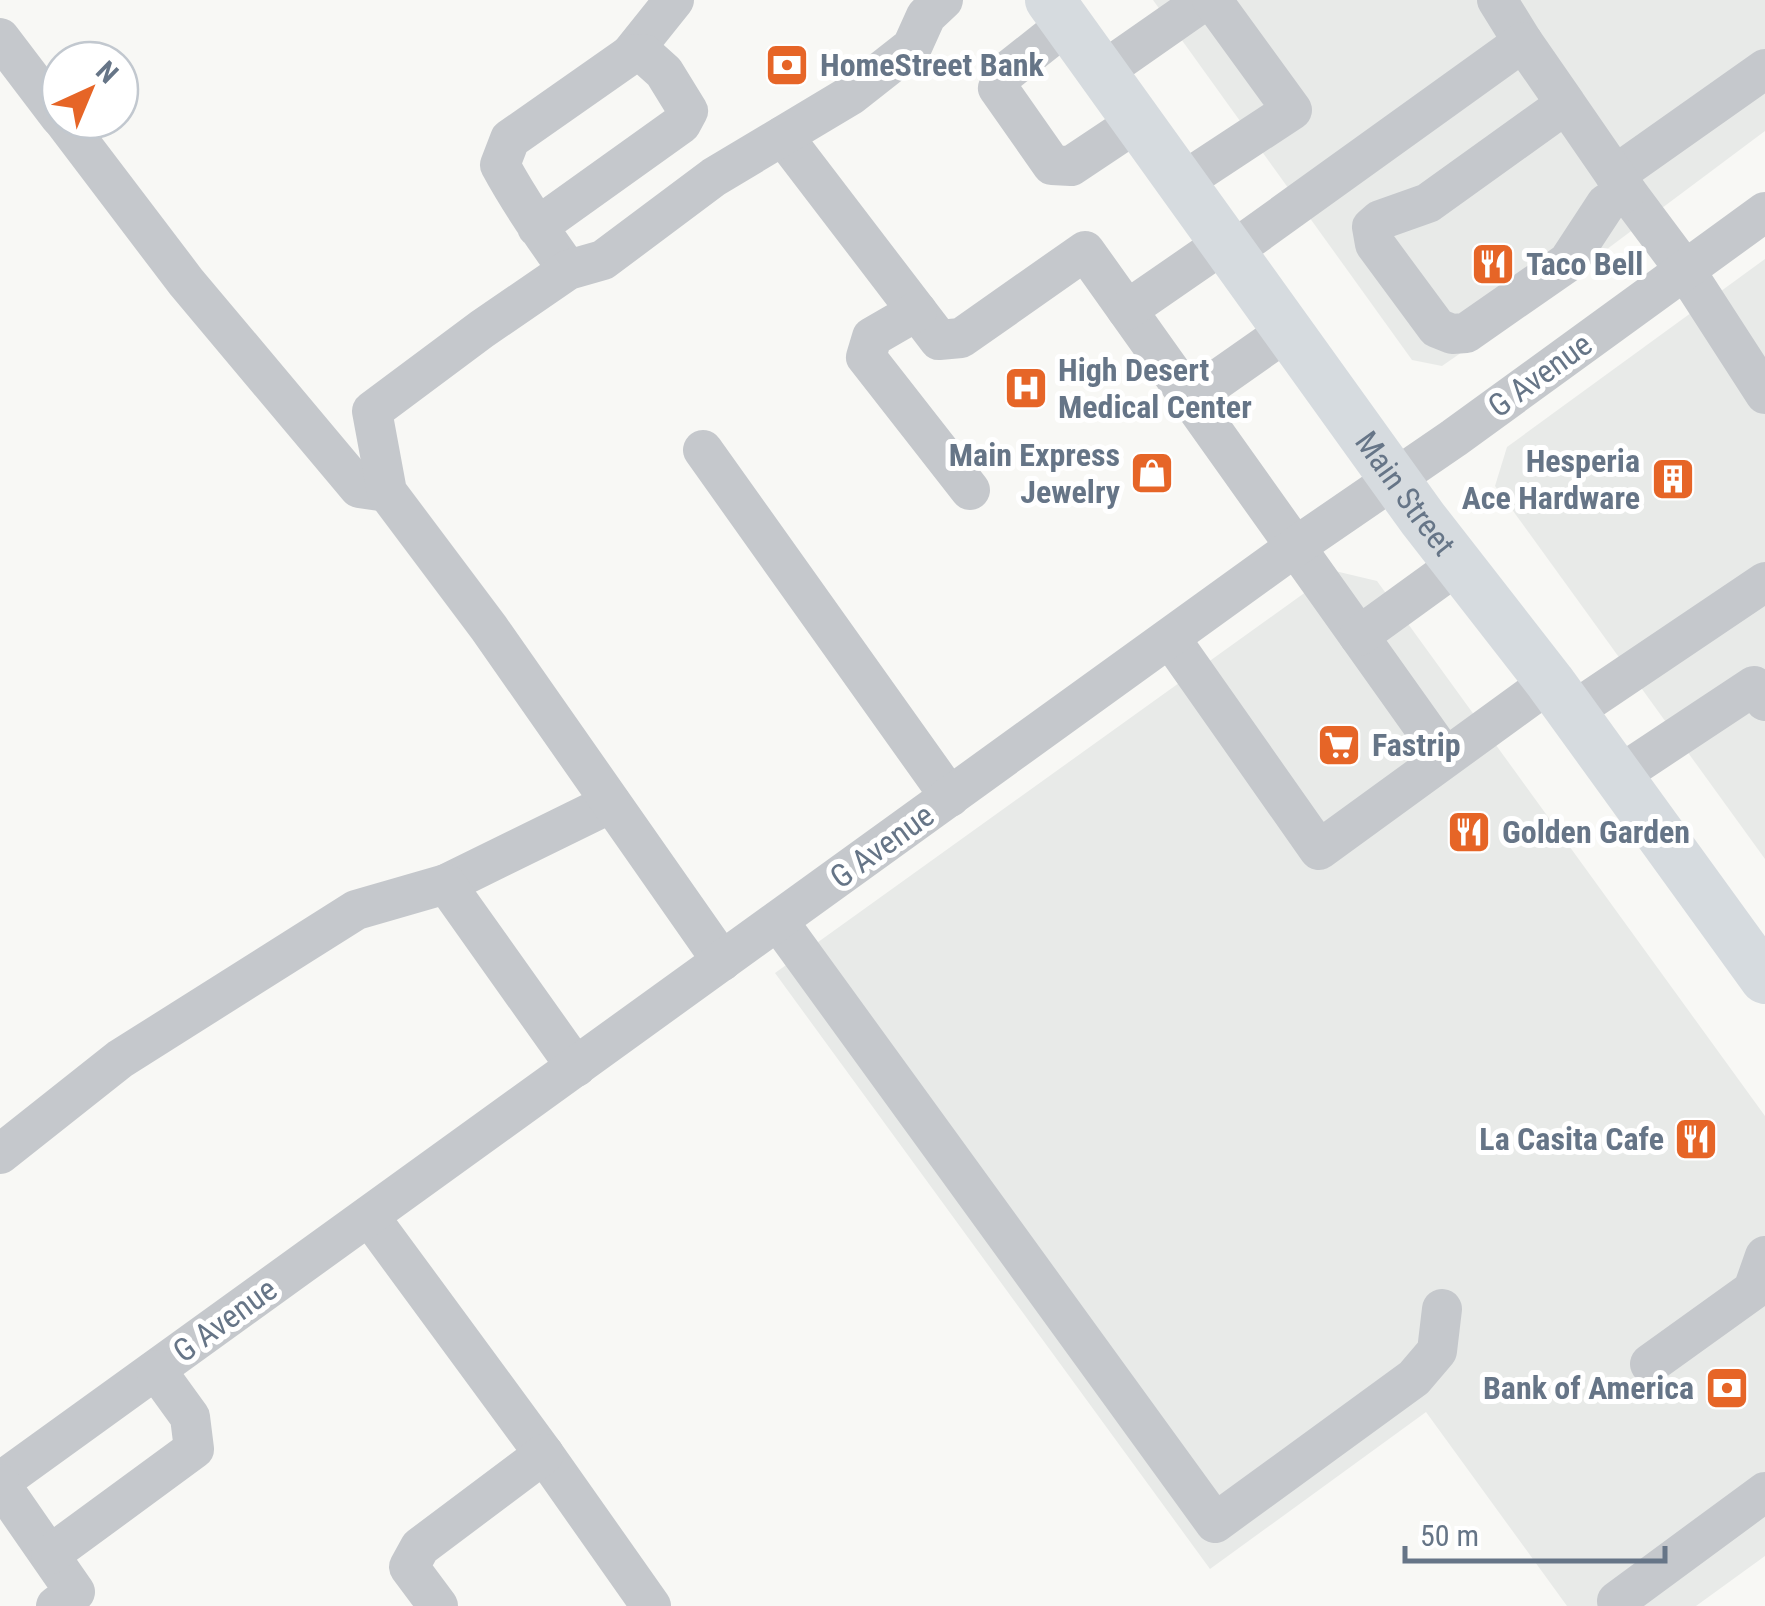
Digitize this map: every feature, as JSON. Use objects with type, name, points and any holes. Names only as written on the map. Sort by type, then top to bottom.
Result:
[{"type":"main road","name":"Main Street","points":[[1058,12],[1457,566],[1561,697],[1760,963]]},
{"type":"street","points":[[568,270],[500,165],[510,139],[630,55],[674,0]]},
{"type":"street","points":[[722,961],[489,628],[387,492],[372,411],[568,270],[602,260],[714,178],[851,95],[912,47],[926,16],[944,0]]},
{"type":"street","points":[[1102,72],[1208,0],[1292,110],[1181,184]]},
{"type":"street","points":[[1497,0],[1566,104],[1616,190],[1685,270],[1765,394]]},
{"type":"street","points":[[1058,12],[1004,74],[998,88],[1052,165],[1071,166],[1137,122]]},
{"type":"street","points":[[0,38],[40,90]]},
{"type":"street","points":[[1126,310],[1334,178],[1523,42]]},
{"type":"street","points":[[538,227],[681,124],[688,112],[654,63],[644,54],[630,55]]},
{"type":"street","points":[[1334,178],[1437,328],[1466,334],[1568,262],[1616,190],[1765,69]]},
{"type":"street","points":[[1374,236],[1380,220],[1428,203],[1566,104]]},
{"type":"street","points":[[783,136],[940,340],[960,338],[1085,251],[1445,757]]},
{"type":"street","points":[[78,140],[186,282],[359,488],[387,492]]},
{"type":"street","name":"G Avenue","points":[[0,1483],[1765,212]]},
{"type":"street","points":[[917,310],[872,336],[866,357],[970,490]]},
{"type":"street","points":[[1190,399],[1288,331]]},
{"type":"street","points":[[703,450],[950,797]]},
{"type":"street","points":[[1359,636],[1457,566]]},
{"type":"street","points":[[1170,638],[1319,850],[1445,757],[1561,697],[1765,582]]},
{"type":"street","points":[[1618,776],[1761,689]]},
{"type":"street","points":[[0,1154],[120,1058],[356,910],[446,884],[611,803]]},
{"type":"street","points":[[446,884],[576,1067]]},
{"type":"street","points":[[778,921],[1215,1524],[1414,1378],[1438,1351],[1442,1309]]},
{"type":"street","points":[[369,1216],[651,1606]]},
{"type":"street","points":[[1650,1364],[1753,1290],[1765,1256]]},
{"type":"street","points":[[50,1554],[194,1449],[190,1417],[156,1370]]},
{"type":"street","points":[[438,1606],[409,1567],[420,1547],[549,1461]]},
{"type":"street","points":[[0,1483],[75,1592],[56,1606]]},
{"type":"street","points":[[1621,1606],[1617,1601],[1765,1492]]},
{"type":"shaded area","points":[[1153,0],[1765,0],[1765,131],[1559,285],[1442,366],[1412,360]]},
{"type":"shaded area","points":[[1765,259],[1765,859],[1495,486],[1507,447]]},
{"type":"shaded area","points":[[1335,571],[1377,581],[1765,1116],[1765,1556],[1696,1606],[1567,1606],[1426,1412],[1210,1569],[775,973]]},
{"type":"place","name":"HomeStreet Bank","points":[[787,65]]},
{"type":"place","name":"Taco Bell","points":[[1493,264]]},
{"type":"place","name":"High Desert Medical Center","points":[[1026,388]]},
{"type":"place","name":"Main Express Jewelry","points":[[1152,473]]},
{"type":"place","name":"Hesperia Ace Hardware","points":[[1673,479]]},
{"type":"place","name":"Fastrip","points":[[1339,745]]},
{"type":"place","name":"Golden Garden","points":[[1469,832]]},
{"type":"place","name":"La Casita Cafe","points":[[1696,1139]]},
{"type":"place","name":"Bank of America","points":[[1727,1388]]}]
